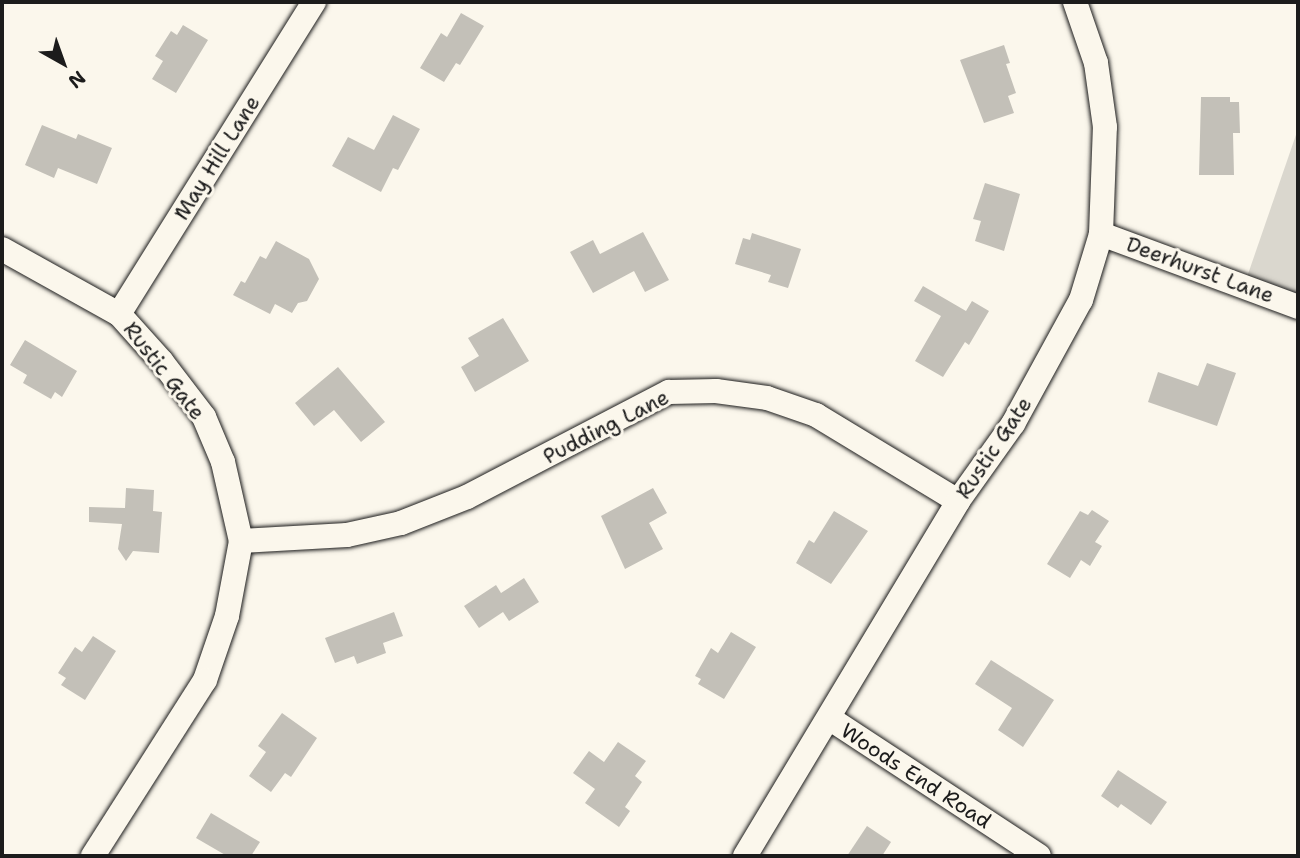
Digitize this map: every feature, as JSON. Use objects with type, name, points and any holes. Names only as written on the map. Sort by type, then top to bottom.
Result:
[{"type":"street","name":"May Hill Lane","points":[[119,314],[314,2]]},
{"type":"street","name":"Rustic Gate","points":[[745,856],[958,501],[1013,424],[1081,300],[1101,234],[1105,127],[1096,63],[1075,2]]},
{"type":"street","name":"Deerhurst Lane","points":[[1101,234],[1298,307]]},
{"type":"street","name":"Rustic Gate","points":[[2,249],[119,314],[162,362],[204,417],[223,462],[241,541],[227,616],[205,680],[93,856]]},
{"type":"street","name":"Pudding Lane","points":[[241,541],[347,534],[401,523],[467,497],[669,392],[716,391],[767,398],[816,415],[958,501]]},
{"type":"street","name":"Woods End Road","points":[[829,718],[1039,856]]},
{"type":"shaded area","points":[[1298,129],[1298,295],[1247,277]]},
{"type":"building","points":[[461,13],[484,26],[460,65],[456,63],[444,82],[420,68],[441,33],[447,37]]},
{"type":"building","points":[[183,25],[208,40],[176,93],[152,79],[163,61],[155,56],[171,31],[177,35]]},
{"type":"building","points":[[1004,45],[1010,63],[1006,64],[1016,93],[1008,96],[1014,113],[984,123],[960,60]]},
{"type":"building","points":[[1201,97],[1230,97],[1230,102],[1239,102],[1240,133],[1233,133],[1234,175],[1199,175]]},
{"type":"building","points":[[393,115],[420,129],[398,170],[393,168],[381,192],[332,166],[348,137],[374,150]]},
{"type":"building","points":[[42,125],[76,139],[78,134],[112,148],[97,184],[58,168],[54,178],[25,165]]},
{"type":"building","points":[[985,183],[1020,194],[1004,251],[975,241],[981,221],[973,219]]},
{"type":"building","points":[[643,232],[669,280],[645,292],[634,271],[593,293],[570,252],[593,240],[600,254]]},
{"type":"building","points":[[752,233],[801,249],[788,288],[768,282],[771,275],[735,264],[743,238],[750,240]]},
{"type":"building","points":[[276,241],[309,259],[319,279],[307,301],[298,303],[292,313],[275,304],[270,314],[233,295],[241,281],[245,283],[260,256],[266,259]]},
{"type":"building","points":[[923,286],[966,311],[972,301],[989,311],[969,345],[965,342],[943,377],[915,361],[941,316],[914,301]]},
{"type":"building","points":[[503,318],[529,361],[475,392],[461,367],[479,356],[468,338]]},
{"type":"building","points":[[25,340],[77,371],[62,397],[55,392],[51,399],[23,383],[27,375],[10,365]]},
{"type":"building","points":[[1207,363],[1236,373],[1217,426],[1148,402],[1158,372],[1198,386]]},
{"type":"building","points":[[338,367],[385,422],[361,442],[334,410],[314,426],[295,403]]},
{"type":"building","points":[[126,488],[154,490],[153,511],[162,512],[159,553],[133,551],[126,561],[118,549],[122,524],[89,522],[89,507],[125,508]]},
{"type":"building","points":[[653,488],[667,513],[649,523],[663,549],[625,569],[601,516]]},
{"type":"building","points":[[1092,510],[1109,521],[1095,542],[1102,546],[1090,566],[1081,560],[1070,578],[1047,564],[1080,511],[1088,515]]},
{"type":"building","points":[[834,511],[868,531],[831,584],[796,563],[809,540],[814,543]]},
{"type":"building","points":[[524,578],[539,602],[509,621],[503,612],[479,628],[464,606],[496,585],[501,593]]},
{"type":"building","points":[[394,612],[403,636],[383,643],[386,653],[357,664],[354,656],[335,663],[325,638]]},
{"type":"building","points":[[731,632],[756,647],[724,699],[698,684],[701,679],[695,676],[711,648],[718,653]]},
{"type":"building","points":[[93,636],[116,651],[85,700],[61,685],[66,678],[58,673],[75,647],[82,652]]},
{"type":"building","points":[[991,660],[1054,700],[1023,747],[998,730],[1012,708],[975,684]]},
{"type":"building","points":[[282,713],[317,738],[291,777],[285,773],[271,792],[249,776],[266,752],[258,746]]},
{"type":"building","points":[[618,742],[646,761],[635,776],[642,782],[625,807],[630,811],[619,827],[585,803],[595,789],[573,773],[589,751],[604,762]]},
{"type":"building","points":[[1118,770],[1167,802],[1151,825],[1121,804],[1118,808],[1101,796]]},
{"type":"building","points":[[211,813],[260,842],[251,856],[227,856],[196,838]]},
{"type":"building","points":[[867,826],[891,842],[882,856],[847,856]]}]
